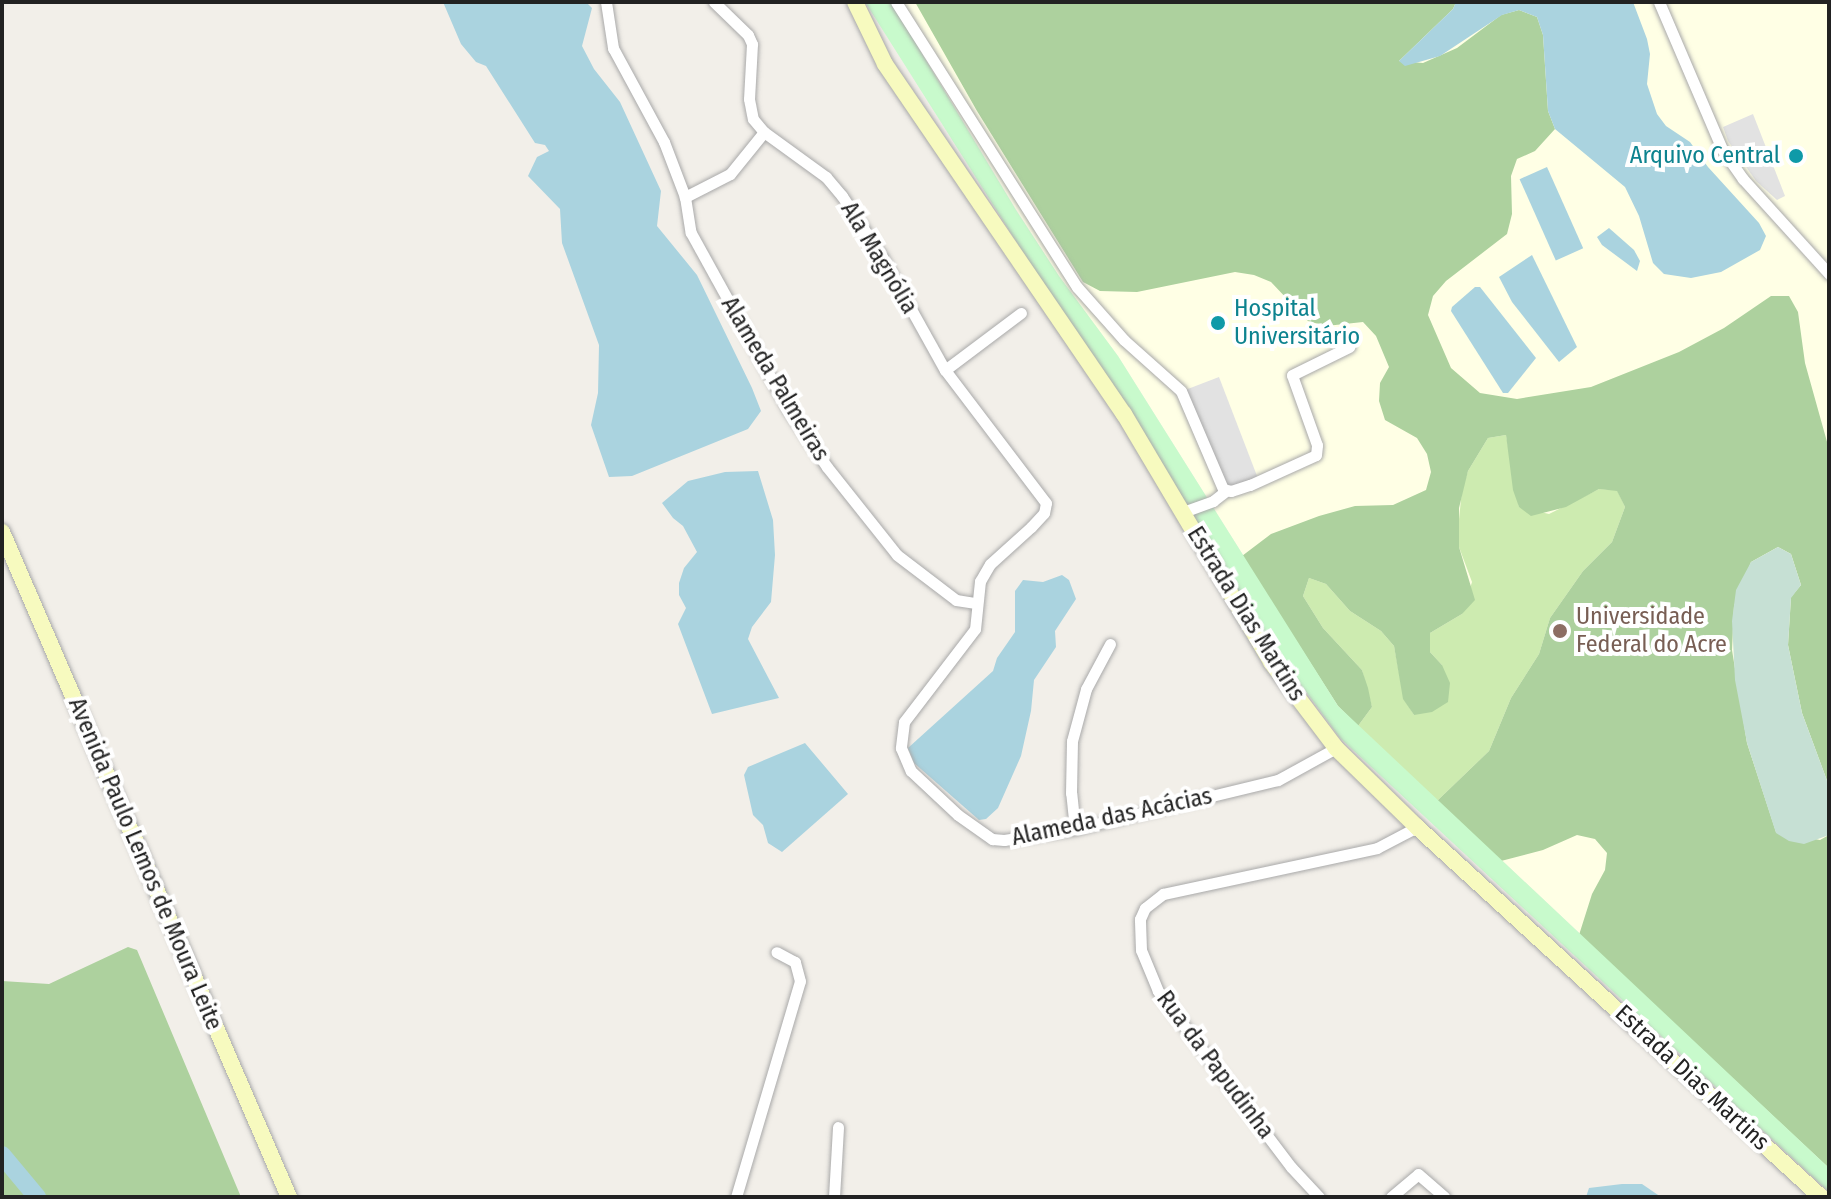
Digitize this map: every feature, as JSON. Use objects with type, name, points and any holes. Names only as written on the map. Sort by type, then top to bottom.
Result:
[{"type":"street","name":"Alameda Palmeiras","points":[[606,2],[613,48],[664,142],[685,197],[691,233],[788,409],[827,467],[897,555],[956,600],[976,603]]},
{"type":"street","points":[[685,197],[730,174],[764,132],[753,119],[749,99],[752,44],[748,35],[714,2]]},
{"type":"street","name":"Estrada Dias Martins","points":[[855,2],[885,64],[1066,327],[1183,512],[1271,662],[1336,748],[1417,827],[1821,1197]]},
{"type":"street","points":[[896,2],[1077,287],[1124,340],[1181,391],[1226,491]]},
{"type":"street","points":[[1659,2],[1722,149],[1743,179],[1829,274]]},
{"type":"street","name":"Ala Magnólia","points":[[764,132],[826,177],[842,196],[945,370],[1035,484]]},
{"type":"street","points":[[945,370],[1021,313]]},
{"type":"street","points":[[1183,512],[1316,455],[1317,445],[1292,375],[1349,347]]},
{"type":"street","name":"Alameda das Acácias","points":[[1035,484],[1046,503],[1044,513],[990,564],[980,581],[977,620],[969,639],[904,722],[901,748],[911,771],[958,815],[992,839],[1075,829],[1278,780],[1336,748]]},
{"type":"street","name":"Avenida Paulo Lemos de Moura Leite","points":[[2,532],[289,1197]]},
{"type":"street","points":[[1075,829],[1071,793],[1072,741],[1086,689],[1110,644]]},
{"type":"street","name":"Rua da Papudinha","points":[[1319,1197],[1245,1109],[1158,991],[1141,950],[1140,919],[1145,908],[1163,894],[1377,848],[1417,827]]},
{"type":"street","points":[[736,1197],[800,981],[795,962],[776,952]]},
{"type":"street","points":[[834,1197],[838,1127]]},
{"type":"street","points":[[1391,1197],[1418,1174],[1444,1197]]},
{"type":"shaded area","name":"Universidade Federal do Acre","points":[[891,2],[1829,2],[1829,1168],[1338,706],[1118,356],[1059,276],[1016,209]]},
{"type":"shaded area","points":[[1753,114],[1785,196],[1777,200],[1756,181],[1728,141],[1723,127]]},
{"type":"shaded area","points":[[1219,377],[1258,478],[1223,491],[1184,390]]},
{"type":"shaded area","points":[[1778,547],[1791,554],[1801,585],[1791,598],[1788,645],[1802,713],[1829,786],[1829,835],[1804,844],[1789,841],[1776,833],[1747,743],[1735,680],[1732,621],[1736,590],[1751,562]]},
{"type":"green space","points":[[865,2],[891,2],[1016,210],[1059,276],[1118,356],[1338,706],[1829,1168],[1829,1192],[1340,738],[1268,640]]},
{"type":"green space","name":"Universidade Federal do Acre","points":[[915,2],[1456,2],[1453,9],[1399,61],[1423,63],[1457,48],[1501,15],[1519,10],[1537,17],[1543,35],[1548,111],[1555,129],[1535,151],[1517,159],[1511,176],[1512,214],[1507,234],[1446,281],[1433,296],[1428,315],[1451,368],[1480,393],[1517,399],[1591,387],[1679,352],[1724,328],[1771,296],[1789,296],[1798,312],[1805,363],[1829,449],[1829,786],[1802,713],[1788,645],[1791,597],[1801,585],[1791,554],[1778,547],[1751,562],[1734,606],[1732,650],[1747,743],[1776,832],[1820,840],[1829,835],[1829,1168],[1579,935],[1592,894],[1605,870],[1607,853],[1595,839],[1577,835],[1543,850],[1501,861],[1437,801],[1489,751],[1511,698],[1539,654],[1550,618],[1583,571],[1612,542],[1625,507],[1617,491],[1599,489],[1566,507],[1531,516],[1519,507],[1513,490],[1506,435],[1488,438],[1468,471],[1459,508],[1459,547],[1475,600],[1462,614],[1430,633],[1430,652],[1442,665],[1450,683],[1448,702],[1432,712],[1414,715],[1403,699],[1394,646],[1381,631],[1350,611],[1326,584],[1309,578],[1303,596],[1323,628],[1362,670],[1368,688],[1372,707],[1358,726],[1338,706],[1242,556],[1271,534],[1319,516],[1355,506],[1393,505],[1426,490],[1431,472],[1427,454],[1417,438],[1385,420],[1379,401],[1380,383],[1389,367],[1376,336],[1363,322],[1326,326],[1308,321],[1271,282],[1254,275],[1235,272],[1137,292],[1100,291],[1083,282],[977,111]]},
{"type":"green space","points":[[1506,435],[1519,507],[1549,514],[1599,489],[1617,490],[1625,507],[1612,542],[1583,571],[1550,618],[1539,654],[1511,698],[1489,751],[1437,801],[1358,726],[1372,707],[1362,670],[1323,628],[1303,596],[1309,578],[1326,584],[1350,611],[1381,631],[1394,646],[1404,699],[1414,715],[1442,665],[1430,652],[1430,633],[1462,614],[1472,582],[1459,547],[1458,529],[1462,490],[1468,471],[1488,438]]},
{"type":"green space","points":[[128,947],[137,950],[241,1197],[2,1197],[2,981],[49,984]]},
{"type":"water","points":[[443,2],[586,2],[592,8],[582,46],[594,69],[620,102],[661,191],[657,226],[697,275],[752,388],[761,411],[748,429],[632,476],[609,477],[591,425],[598,393],[599,345],[562,243],[560,209],[528,176],[537,157],[549,151],[545,145],[535,143],[486,66],[476,62],[461,44]]},
{"type":"water","points":[[1456,2],[1633,2],[1647,39],[1650,54],[1647,84],[1657,114],[1666,126],[1690,142],[1708,167],[1759,223],[1766,236],[1760,250],[1721,272],[1691,278],[1664,274],[1653,263],[1639,216],[1625,187],[1555,129],[1548,111],[1543,35],[1537,17],[1519,10],[1502,15],[1440,56],[1405,66],[1399,61],[1453,9]]},
{"type":"water","points":[[1547,167],[1583,248],[1556,261],[1520,179]]},
{"type":"water","points":[[1609,228],[1634,250],[1640,261],[1637,271],[1602,245],[1597,237]]},
{"type":"water","points":[[1532,255],[1577,347],[1559,362],[1512,302],[1499,277]]},
{"type":"water","points":[[1475,287],[1480,287],[1536,358],[1508,393],[1503,393],[1451,311]]},
{"type":"water","points":[[758,471],[773,520],[775,555],[771,602],[752,627],[748,639],[779,698],[712,714],[678,624],[686,608],[679,595],[679,583],[684,568],[697,552],[683,526],[662,503],[688,481],[725,472]]},
{"type":"water","points":[[1062,575],[1069,580],[1076,599],[1055,631],[1056,647],[1034,680],[1021,756],[998,808],[986,819],[979,820],[914,763],[908,748],[993,671],[997,658],[1015,632],[1015,591],[1023,580],[1043,582]]},
{"type":"water","points":[[805,743],[848,794],[782,852],[768,843],[763,825],[753,815],[744,775],[748,767]]},
{"type":"water","points":[[1642,1184],[1661,1197],[1586,1197],[1589,1188]]},
{"type":"waterway","points":[[2,1155],[37,1197]]},
{"type":"place","name":"Arquivo Central","points":[[1796,156]]},
{"type":"place","name":"Hospital Universitário","points":[[1218,323]]},
{"type":"place","name":"Universidade Federal do Acre","points":[[1560,631]]}]
